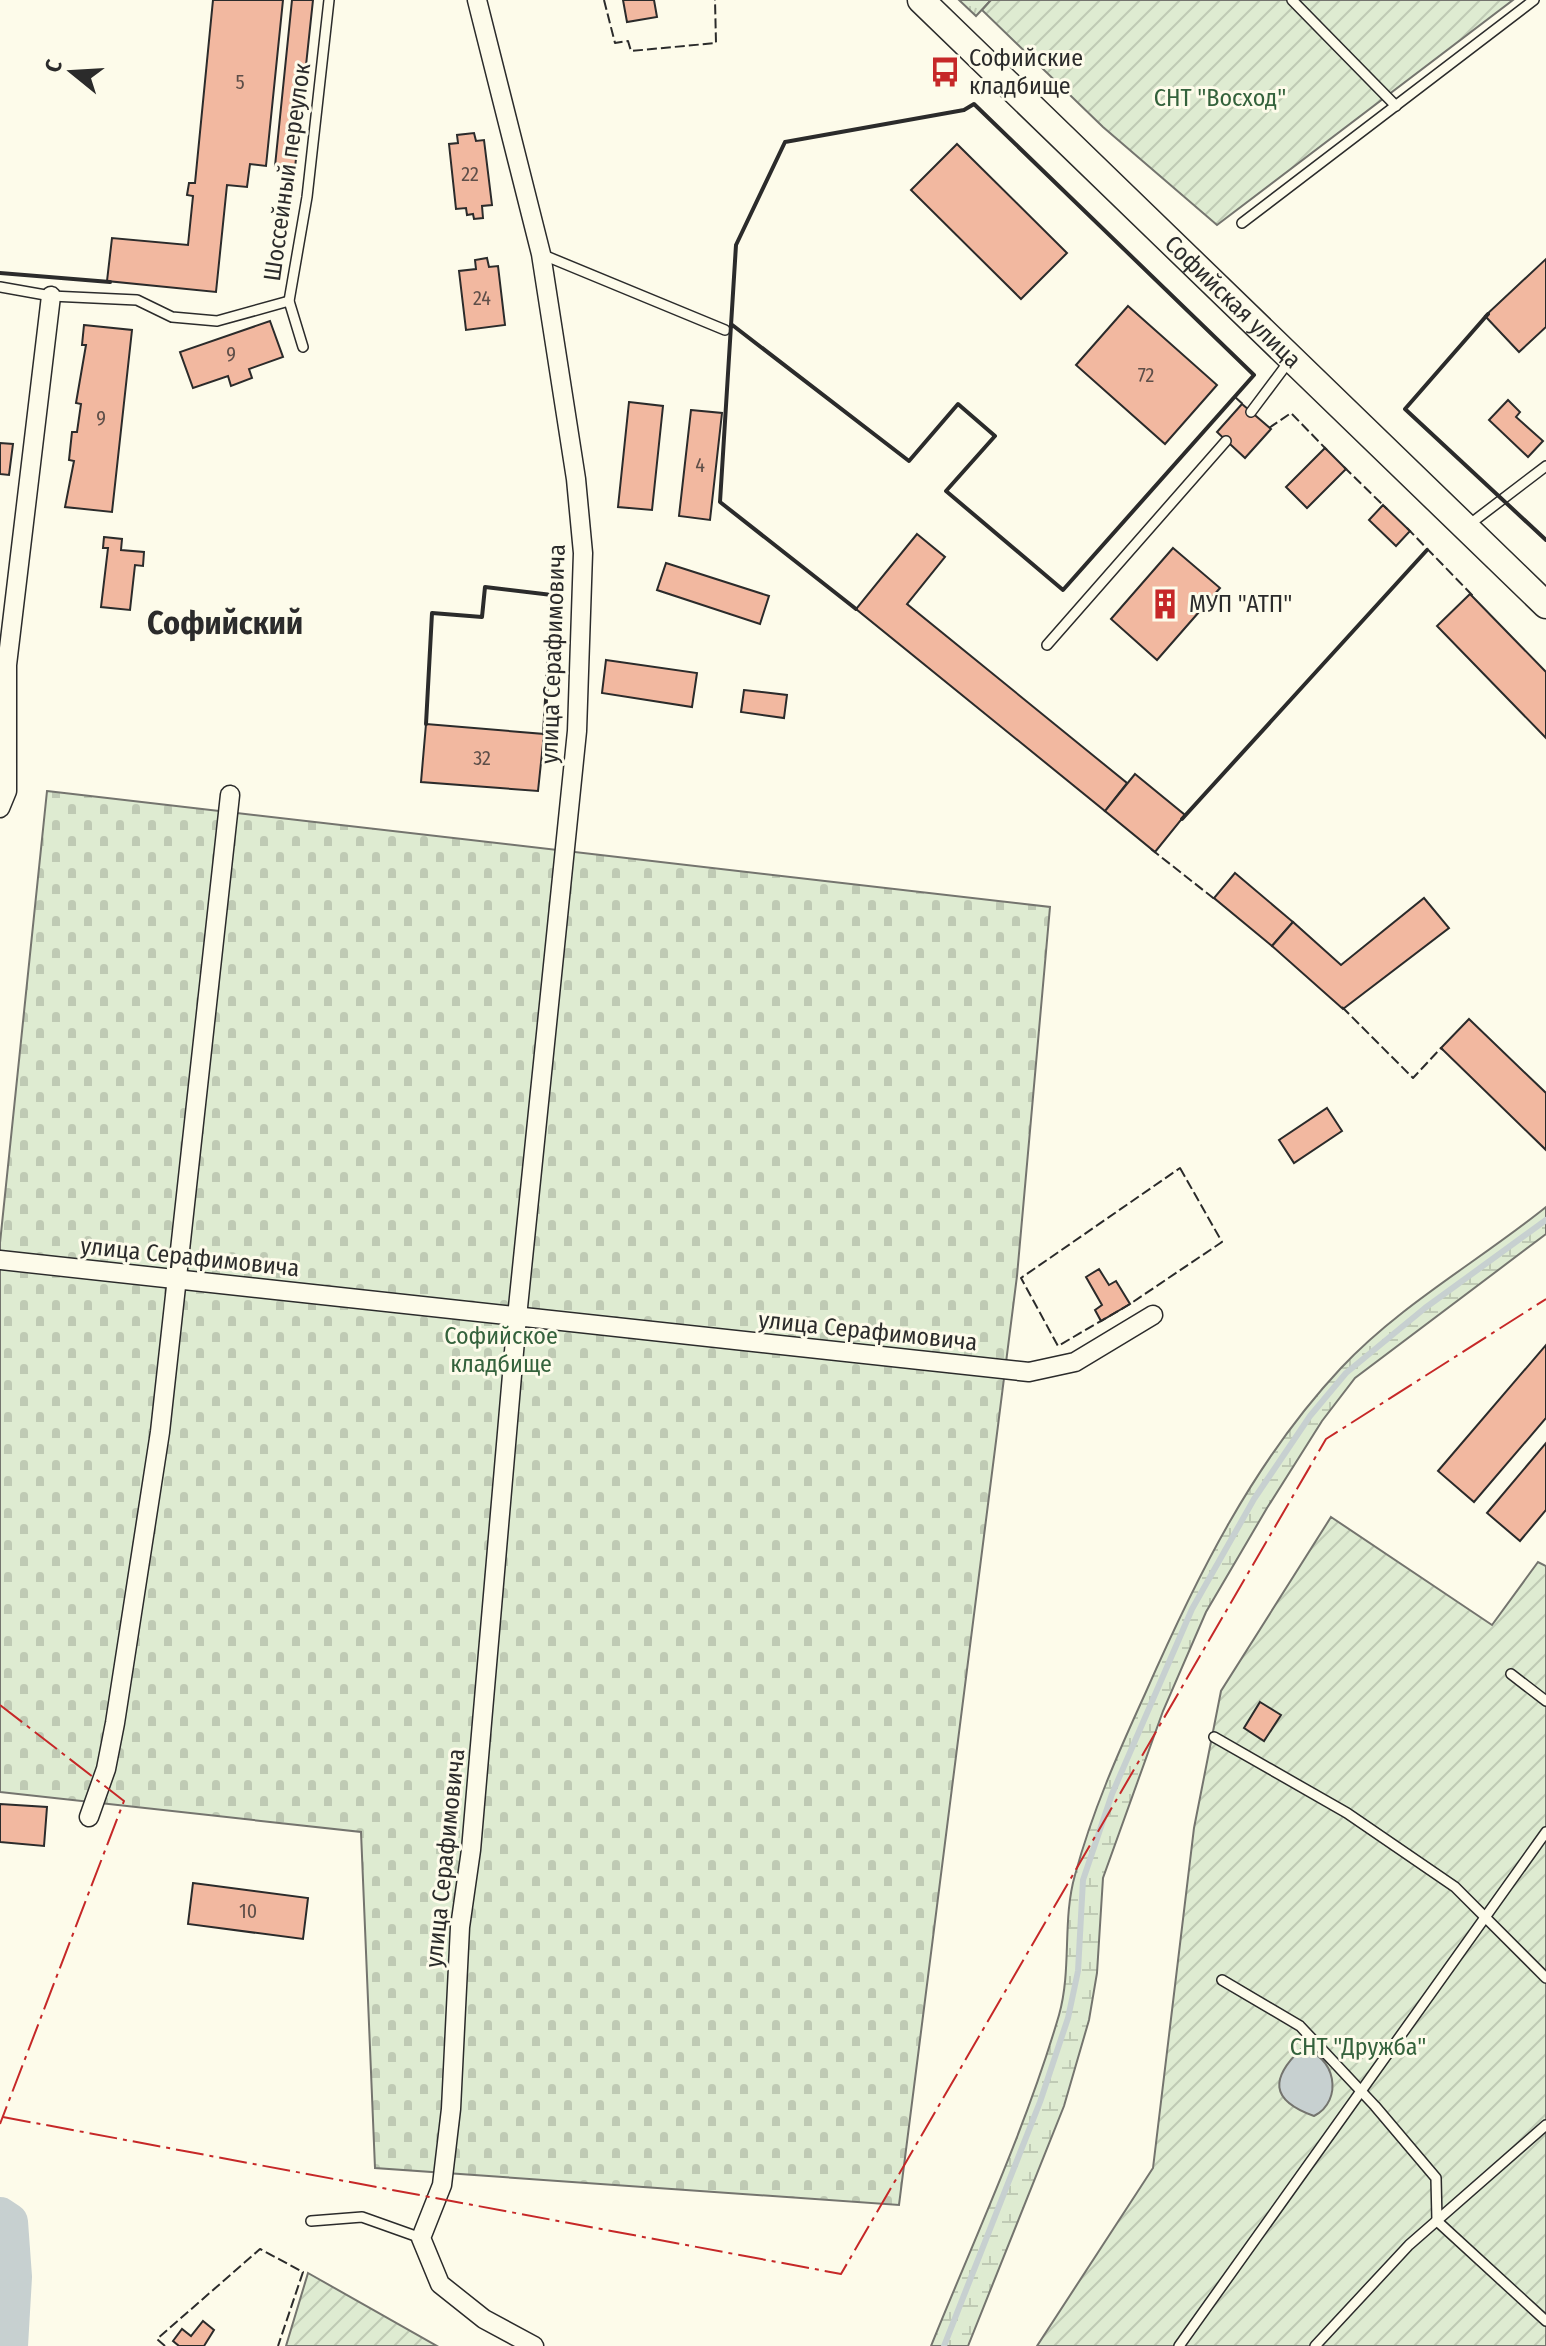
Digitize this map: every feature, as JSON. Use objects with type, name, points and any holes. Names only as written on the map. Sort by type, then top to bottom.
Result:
[{"type":"main road","name":"Софийская улица","points":[[921,0],[1546,605]]},
{"type":"street","name":"улица Серафимовича","points":[[421,2238],[442,2185],[451,2109],[460,1927],[471,1850],[517,1317],[577,731],[583,553],[576,479],[541,254],[477,0]]},
{"type":"street","points":[[0,808],[7,791],[7,665],[51,296]]},
{"type":"street","points":[[89,1817],[106,1769],[115,1723],[160,1432],[230,795]]},
{"type":"street","name":"улица Серафимовича","points":[[0,1260],[1029,1372],[1075,1362],[1153,1315]]},
{"type":"street","points":[[421,2238],[440,2284],[484,2319],[534,2346]]},
{"type":"lane","name":"Шоссейный переулок","points":[[303,347],[289,301],[307,197],[329,0]]},
{"type":"lane","points":[[1292,0],[1396,106]]},
{"type":"lane","points":[[1242,223],[1534,0]]},
{"type":"lane","points":[[541,254],[725,330]]},
{"type":"lane","points":[[0,287],[51,296],[137,300],[172,317],[217,321],[289,301]]},
{"type":"lane","points":[[1251,412],[1292,358]]},
{"type":"lane","points":[[1047,645],[1226,441]]},
{"type":"lane","points":[[1466,527],[1546,466]]},
{"type":"lane","points":[[1511,1674],[1546,1701]]},
{"type":"lane","points":[[1214,1737],[1347,1813],[1455,1887],[1546,1978]]},
{"type":"lane","points":[[1179,2346],[1546,1832]]},
{"type":"lane","points":[[1222,1980],[1300,2026],[1360,2089],[1436,2178],[1437,2221],[1546,2321]]},
{"type":"lane","points":[[1315,2346],[1409,2245],[1546,2125]]},
{"type":"lane","points":[[311,2221],[362,2217],[421,2238]]},
{"type":"green space","points":[[959,0],[991,0],[976,16]]},
{"type":"green space","name":"СНТ \"Восход\"","points":[[991,0],[1513,0],[1217,225],[1103,127],[982,10]]},
{"type":"green space","name":"Софийское кладбище","points":[[47,791],[1050,907],[1017,1276],[899,2205],[375,2168],[361,1832],[0,1792],[0,1243]]},
{"type":"green space","points":[[1546,1207],[1546,1234],[1355,1378],[1322,1421],[1206,1612],[1163,1711],[1103,1878],[1097,1973],[1089,2020],[1064,2106],[968,2346],[931,2346],[1016,2141],[1059,2015],[1065,1980],[1071,1892],[1089,1828],[1125,1738],[1206,1565],[1280,1442],[1341,1368],[1388,1324]]},
{"type":"green space","name":"СНТ \"Дружба\"","points":[[1331,1517],[1492,1625],[1538,1562],[1546,1566],[1546,2346],[1037,2346],[1153,2168],[1194,1828],[1221,1691]]},
{"type":"green space","points":[[308,2273],[437,2346],[286,2346]]},
{"type":"shaded area","points":[[1301,2049],[1322,2059],[1332,2079],[1330,2100],[1314,2116],[1289,2103],[1279,2087],[1284,2069]]},
{"type":"building","points":[[213,0],[283,0],[266,166],[250,164],[247,187],[227,185],[216,292],[107,281],[112,238],[188,245],[193,196],[187,195],[189,183],[195,183]]},
{"type":"building","points":[[292,0],[313,0],[295,168],[275,166]]},
{"type":"building","points":[[623,0],[654,0],[657,17],[627,22]]},
{"type":"building","points":[[474,133],[476,141],[484,140],[492,205],[482,206],[483,218],[474,219],[473,214],[467,215],[466,208],[456,209],[449,144],[458,143],[457,135]]},
{"type":"building","points":[[957,144],[1067,253],[1021,299],[911,190]]},
{"type":"building","points":[[487,258],[489,267],[498,266],[505,325],[466,330],[459,271],[476,269],[475,260]]},
{"type":"building","points":[[1546,259],[1546,327],[1519,352],[1485,316]]},
{"type":"building","points":[[1128,306],[1217,385],[1165,444],[1076,365]]},
{"type":"building","points":[[270,321],[283,357],[249,369],[252,378],[231,386],[228,376],[193,388],[180,352]]},
{"type":"building","points":[[84,325],[132,330],[112,512],[65,507],[74,461],[69,460],[72,432],[77,432],[81,404],[76,403],[86,345],[82,345]]},
{"type":"building","points":[[1508,400],[1520,412],[1516,417],[1543,441],[1528,457],[1489,420]]},
{"type":"building","points":[[629,402],[663,406],[652,510],[618,507]]},
{"type":"building","points":[[1242,404],[1271,429],[1245,458],[1217,432]]},
{"type":"building","points":[[691,410],[722,413],[710,520],[679,516]]},
{"type":"building","points":[[0,443],[13,444],[9,475],[0,474]]},
{"type":"building","points":[[1325,448],[1346,469],[1307,508],[1286,487]]},
{"type":"building","points":[[1383,505],[1410,531],[1396,546],[1369,520]]},
{"type":"building","points":[[917,534],[945,557],[907,604],[1127,783],[1105,811],[856,609]]},
{"type":"building","points":[[104,537],[122,539],[121,550],[144,552],[143,566],[135,565],[130,610],[101,607],[108,548],[103,548]]},
{"type":"building","name":"МУП \"АТП\"","points":[[1173,548],[1220,588],[1157,660],[1111,619]]},
{"type":"building","points":[[666,563],[769,596],[760,624],[657,590]]},
{"type":"building","points":[[1470,594],[1546,672],[1546,738],[1437,626]]},
{"type":"building","points":[[606,660],[697,673],[692,707],[602,693]]},
{"type":"building","points":[[744,690],[787,695],[784,718],[741,712]]},
{"type":"building","points":[[426,724],[544,734],[538,791],[421,782]]},
{"type":"building","points":[[1135,774],[1185,815],[1155,852],[1105,811]]},
{"type":"building","points":[[1235,873],[1293,922],[1272,946],[1214,898]]},
{"type":"building","points":[[1424,898],[1449,928],[1343,1009],[1272,946],[1293,922],[1341,965]]},
{"type":"building","points":[[1469,1019],[1546,1093],[1546,1150],[1441,1048]]},
{"type":"building","points":[[1327,1108],[1342,1131],[1294,1163],[1279,1140]]},
{"type":"building","points":[[1099,1269],[1109,1285],[1116,1281],[1130,1304],[1101,1321],[1095,1310],[1102,1305],[1086,1277]]},
{"type":"building","points":[[1546,1345],[1546,1418],[1474,1502],[1438,1471]]},
{"type":"building","points":[[1546,1443],[1546,1510],[1520,1541],[1487,1513]]},
{"type":"building","points":[[1260,1702],[1281,1715],[1264,1741],[1244,1728]]},
{"type":"building","points":[[0,1804],[47,1807],[44,1846],[0,1842]]},
{"type":"building","points":[[193,1883],[308,1898],[303,1939],[188,1924]]},
{"type":"building","points":[[203,2321],[214,2330],[204,2346],[179,2346],[173,2341],[182,2329],[191,2336]]},
{"type":"waterway","points":[[944,2346],[1040,2102],[1068,2018],[1078,1971],[1083,1880],[1112,1794],[1192,1609],[1254,1499],[1310,1416],[1346,1373],[1425,1308],[1546,1220]]},
{"type":"waterway","points":[[0,2216],[9,2222],[13,2277],[9,2346]]},
{"type":"fence","points":[[604,0],[615,43],[628,41],[631,51],[716,43],[715,0]]},
{"type":"fence","points":[[1235,397],[1245,406]]},
{"type":"fence","points":[[1269,428],[1291,413],[1327,450]]},
{"type":"fence","points":[[1344,467],[1387,509]]},
{"type":"fence","points":[[1407,528],[1474,597]]},
{"type":"fence","points":[[1151,849],[1217,901]]},
{"type":"fence","points":[[1342,1007],[1413,1078],[1441,1048],[1443,1050]]},
{"type":"fence","points":[[1180,1168],[1222,1242],[1130,1304],[1058,1346],[1021,1278],[1180,1168]]},
{"type":"fence","points":[[165,2346],[157,2339],[260,2249],[303,2272],[278,2346]]},
{"type":"wall","points":[[731,324],[909,461],[958,404],[995,436],[946,491],[1063,590],[1254,375],[974,104],[964,110],[785,142],[736,245],[720,502],[856,609]]},
{"type":"wall","points":[[0,273],[110,282]]},
{"type":"wall","points":[[1488,314],[1405,409],[1546,540]]},
{"type":"wall","points":[[1182,819],[1427,550]]},
{"type":"wall","points":[[426,724],[432,613],[482,617],[485,587],[552,595],[544,734]]},
{"type":"power","points":[[3,2117],[841,2274],[1326,1439],[1546,1299]]},
{"type":"power","points":[[0,1705],[124,1801],[0,2124]]},
{"type":"place","name":"Софийские кладбище","points":[[945,72]]},
{"type":"place","name":"МУП \"АТП\"","points":[[1165,604]]},
{"type":"district","name":"Софийский","points":[[225,623]]}]
